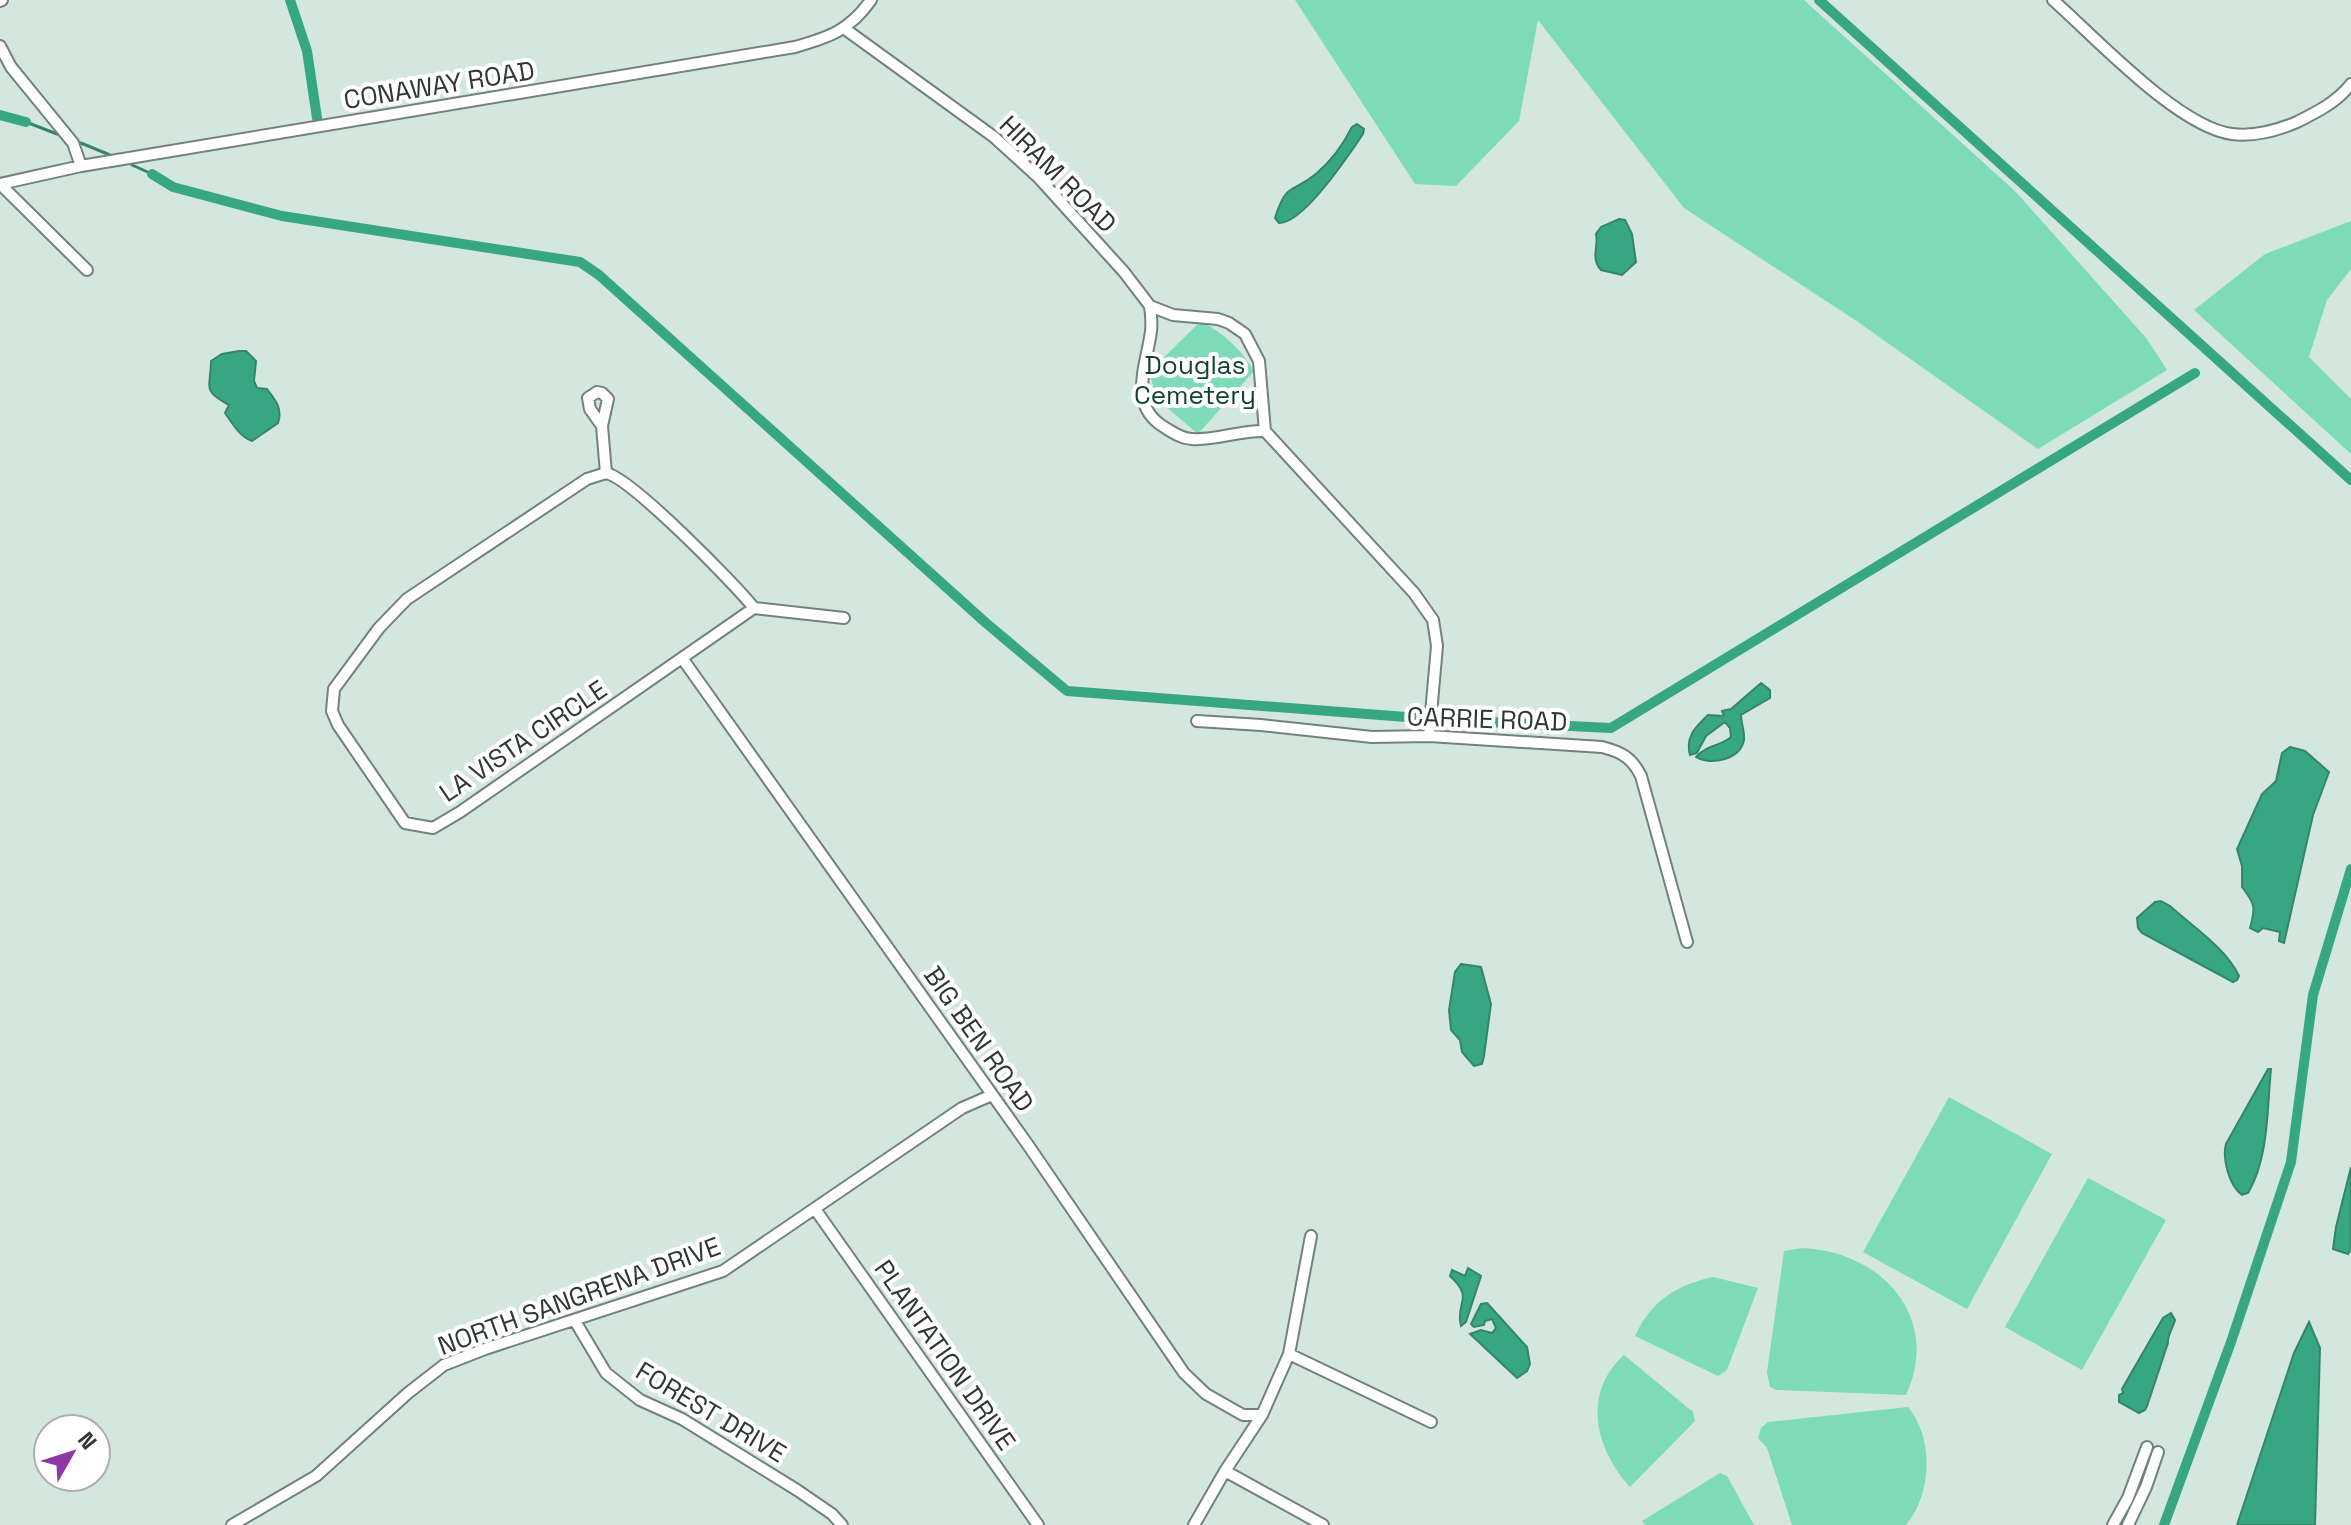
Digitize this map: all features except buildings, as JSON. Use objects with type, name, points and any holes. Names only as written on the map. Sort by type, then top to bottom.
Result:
[{"type":"street","name":"CONAWAY ROAD","points":[[0,184],[81,166],[795,47],[845,29],[871,0]]},
{"type":"street","points":[[2053,0],[2175,109],[2221,131],[2232,134],[2275,132],[2323,109],[2349,92]]},
{"type":"street","name":"HIRAM ROAD","points":[[845,29],[994,137],[1089,231],[1150,306]]},
{"type":"street","points":[[0,46],[11,67],[73,143],[81,166]]},
{"type":"street","points":[[0,184],[87,270]]},
{"type":"street","points":[[1265,431],[1244,430],[1196,440],[1179,436],[1159,424],[1147,410],[1141,388],[1141,372],[1151,330],[1150,306],[1173,315],[1218,319],[1245,334],[1259,361],[1265,431],[1414,593],[1433,620],[1437,646],[1429,736]]},
{"type":"street","points":[[602,426],[606,473],[628,485],[718,568],[754,608],[844,618]]},
{"type":"street","name":"LA VISTA CIRCLE","points":[[606,473],[587,479],[407,599],[379,628],[334,689],[332,711],[338,725],[405,823],[433,828],[754,608]]},
{"type":"street","name":"BIG BEN ROAD","points":[[682,658],[992,1095],[1184,1373],[1206,1394],[1243,1415],[1262,1415]]},
{"type":"street","name":"CARRIE ROAD","points":[[1197,721],[1372,737],[1429,736],[1602,747],[1618,751],[1629,758],[1641,776],[1687,942]]},
{"type":"street","name":"NORTH SANGRENA DRIVE","points":[[232,1525],[316,1476],[408,1393],[444,1365],[723,1271],[962,1108],[992,1095]]},
{"type":"street","name":"PLANTATION DRIVE","points":[[815,1209],[1038,1525]]},
{"type":"street","points":[[1194,1525],[1262,1415],[1289,1354],[1311,1236]]},
{"type":"street","name":"FOREST DRIVE","points":[[575,1321],[606,1373],[640,1400],[682,1419],[797,1490],[832,1514],[842,1525]]},
{"type":"street","points":[[1289,1354],[1431,1422]]},
{"type":"street","points":[[2113,1525],[2152,1449],[2146,1487],[2128,1525]]},
{"type":"street","points":[[1225,1471],[1323,1525]]},
{"type":"green space","points":[[1295,0],[1804,0],[2016,192],[2147,339],[2167,370],[2038,449],[1858,322],[1684,208],[1538,20],[1519,121],[1456,186],[1415,184]]},
{"type":"green space","points":[[2351,221],[2351,269],[2327,300],[2309,357],[2351,399],[2351,454],[2194,310],[2265,254]]},
{"type":"green space","name":"Douglas Cemetery","points":[[1201,321],[1231,342],[1254,371],[1198,434],[1157,399],[1149,372]]},
{"type":"green space","points":[[1949,1097],[2052,1154],[1967,1309],[1863,1252]]},
{"type":"green space","points":[[2088,1178],[2166,1220],[2082,1370],[2005,1327]]},
{"type":"green space","points":[[1802,1248],[1831,1252],[1857,1261],[1879,1275],[1897,1293],[1910,1315],[1916,1340],[1915,1366],[1906,1395],[1777,1390],[1770,1387],[1767,1372],[1784,1251]]},
{"type":"green space","points":[[1713,1277],[1758,1288],[1727,1370],[1718,1376],[1635,1336],[1649,1313],[1666,1296]]},
{"type":"green space","points":[[1624,1355],[1693,1412],[1695,1421],[1630,1487],[1609,1456],[1598,1422],[1602,1387]]},
{"type":"green space","points":[[1908,1407],[1922,1434],[1926,1466],[1921,1498],[1906,1525],[1792,1525],[1767,1448],[1758,1438],[1761,1428],[1768,1422]]},
{"type":"green space","points":[[1720,1473],[1727,1476],[1754,1525],[1645,1525],[1642,1521]]},
{"type":"shaded area","points":[[1357,124],[1364,129],[1363,134],[1325,187],[1300,212],[1279,223],[1275,218],[1283,198],[1322,168]]},
{"type":"shaded area","points":[[1619,219],[1625,220],[1632,234],[1636,262],[1622,275],[1601,270],[1595,256],[1596,234],[1601,227]]},
{"type":"shaded area","points":[[246,351],[256,361],[254,381],[257,388],[267,389],[280,413],[278,423],[252,441],[237,429],[225,413],[229,405],[214,396],[210,388],[211,361],[222,354]]},
{"type":"shaded area","points":[[1761,683],[1770,690],[1770,698],[1741,715],[1744,740],[1737,752],[1716,761],[1696,757],[1705,749],[1731,737],[1730,728],[1725,722],[1706,736],[1697,753],[1690,755],[1690,737],[1704,719],[1708,715],[1724,716],[1722,711],[1731,709]]},
{"type":"shaded area","points":[[2290,747],[2305,751],[2329,772],[2313,815],[2284,943],[2279,941],[2280,932],[2263,928],[2258,932],[2250,928],[2253,906],[2242,887],[2242,866],[2237,849],[2262,794],[2276,781],[2282,753]]},
{"type":"shaded area","points":[[2161,901],[2218,947],[2239,976],[2237,980],[2233,982],[2142,933],[2137,918],[2155,902]]},
{"type":"shaded area","points":[[1461,964],[1481,967],[1491,1004],[1482,1064],[1474,1066],[1462,1052],[1460,1040],[1451,1030],[1449,1010],[1455,972]]},
{"type":"shaded area","points":[[2268,1069],[2271,1069],[2268,1116],[2260,1164],[2248,1193],[2242,1195],[2233,1185],[2228,1171],[2226,1144]]},
{"type":"shaded area","points":[[2351,1167],[2351,1249],[2348,1254],[2333,1249]]},
{"type":"shaded area","points":[[1468,1268],[1481,1276],[1466,1322],[1461,1326],[1463,1295],[1450,1276],[1452,1270],[1465,1276]]},
{"type":"shaded area","points":[[1487,1303],[1527,1347],[1530,1364],[1527,1371],[1517,1378],[1470,1334],[1481,1330],[1492,1333],[1496,1328],[1492,1319],[1485,1321],[1484,1325],[1474,1327],[1471,1324],[1481,1304]]},
{"type":"shaded area","points":[[2171,1313],[2175,1320],[2168,1343],[2147,1406],[2139,1413],[2119,1402],[2119,1395],[2123,1393],[2122,1389],[2163,1318]]},
{"type":"shaded area","points":[[2309,1322],[2320,1348],[2315,1525],[2237,1525],[2294,1353]]},
{"type":"waterway","points":[[290,0],[307,51],[317,118]]},
{"type":"waterway","points":[[1819,0],[2351,480]]},
{"type":"waterway","points":[[0,115],[26,122]]},
{"type":"waterway","points":[[26,122],[57,134]]},
{"type":"waterway","points":[[81,143],[110,155]]},
{"type":"waterway","points":[[132,165],[152,174]]},
{"type":"waterway","points":[[152,174],[173,187],[282,216],[580,262],[599,275],[986,623],[1067,691],[1419,718]]},
{"type":"waterway","points":[[1446,720],[1611,728],[2195,373]]},
{"type":"waterway","points":[[1419,718],[1423,719]]},
{"type":"waterway","points":[[1439,720],[1446,720]]},
{"type":"waterway","points":[[2164,1525],[2231,1342],[2291,1162],[2313,995],[2351,869]]}]
